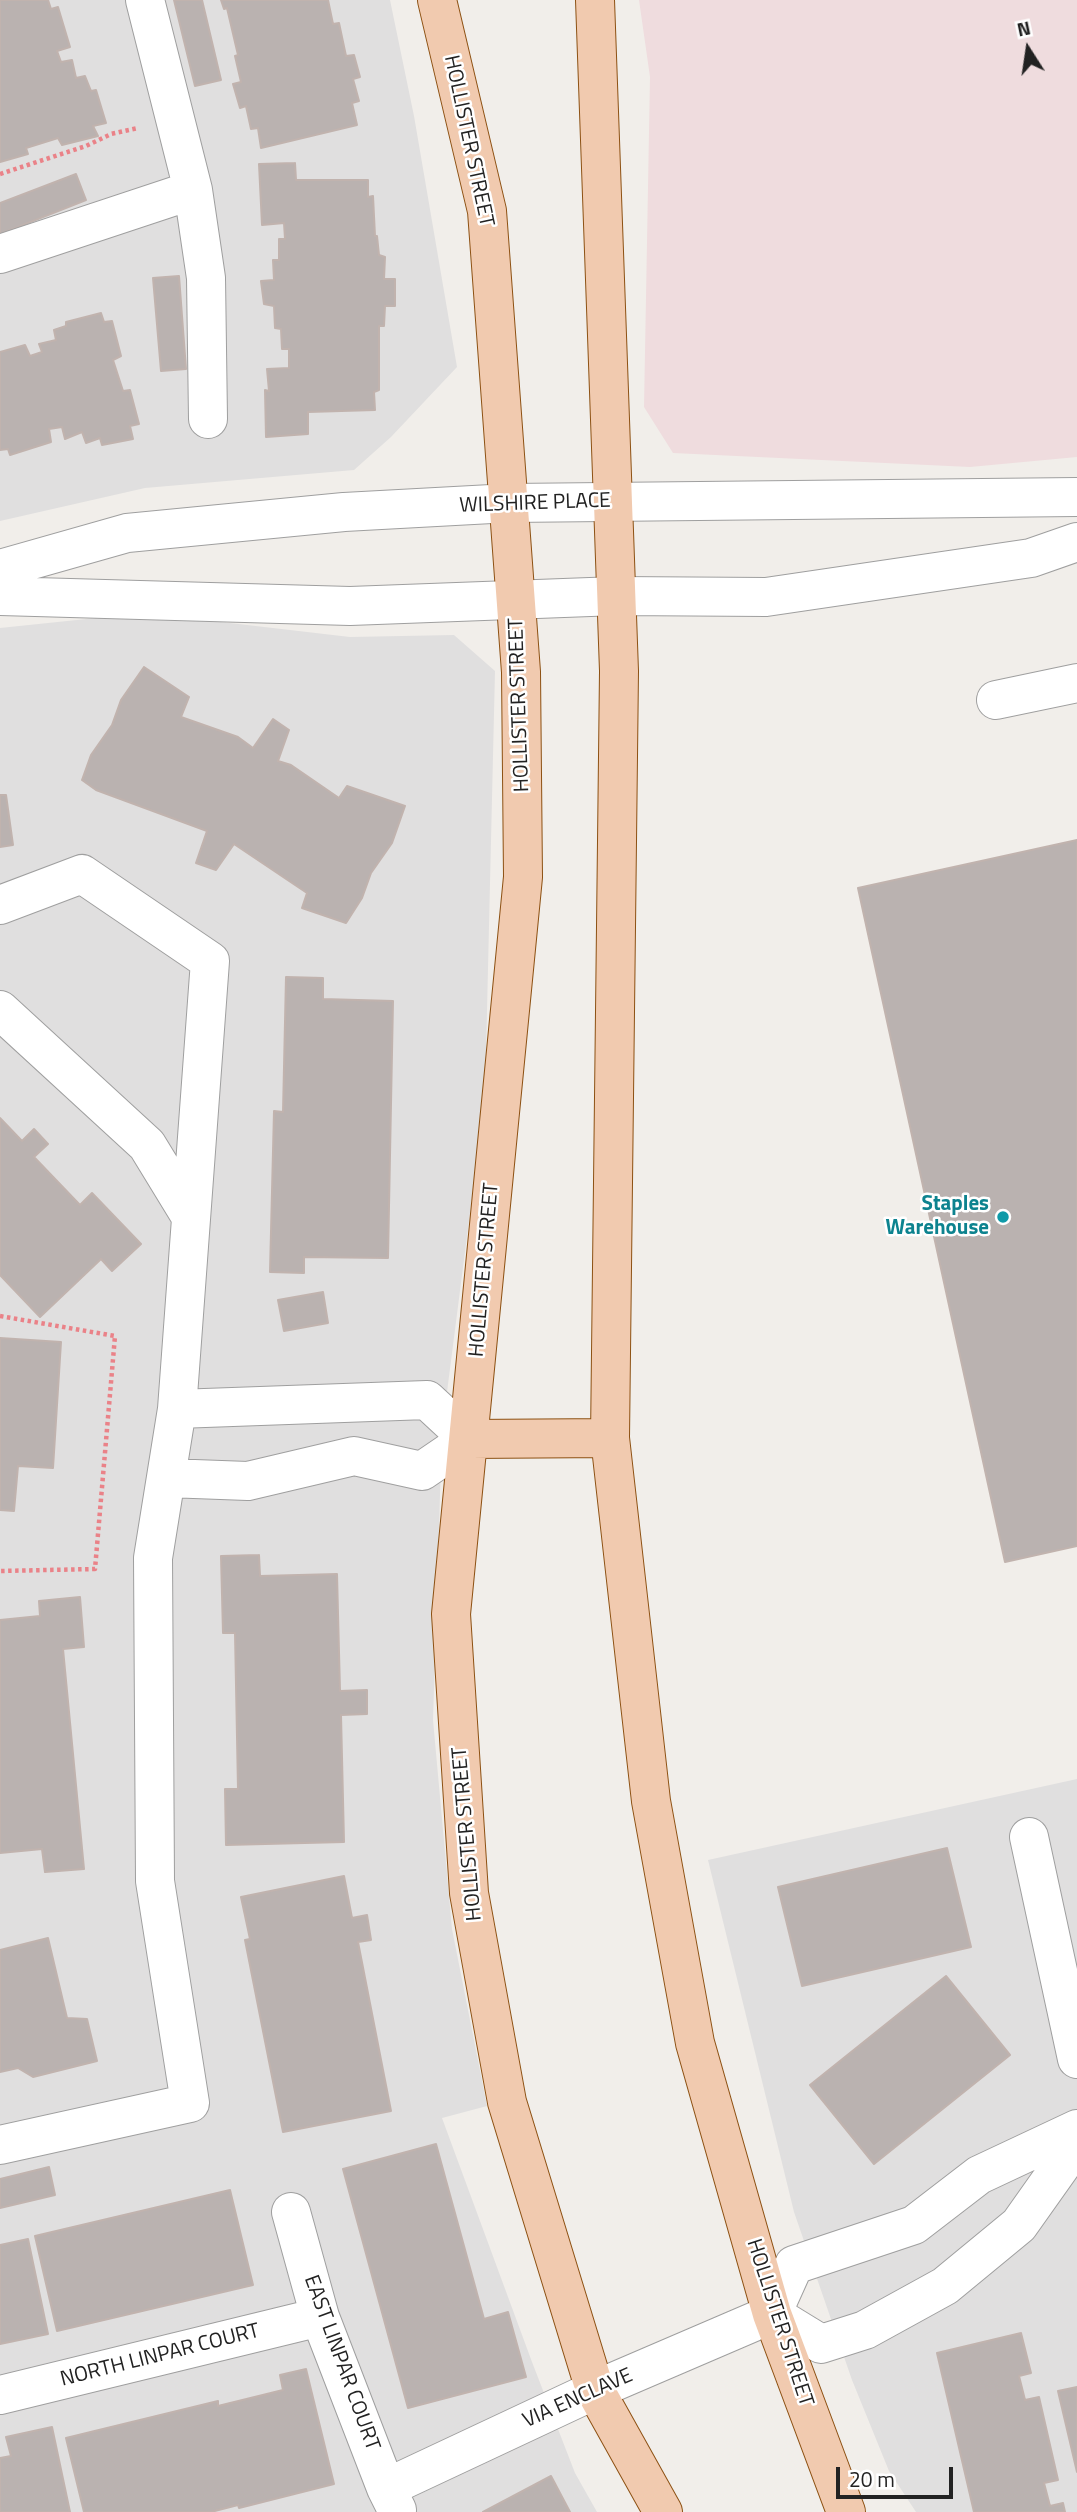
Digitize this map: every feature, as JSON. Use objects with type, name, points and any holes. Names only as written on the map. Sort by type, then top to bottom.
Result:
[{"type":"main road","name":"HOLLISTER STREET","points":[[437,0],[487,211],[522,672],[523,877],[451,1614],[469,1893],[507,2102],[595,2390],[663,2512]]},
{"type":"main road","name":"HOLLISTER STREET","points":[[595,0],[619,671],[610,1438],[651,1801],[695,2043],[772,2314],[846,2512]]},
{"type":"main road","points":[[469,1439],[610,1438]]},
{"type":"street","points":[[145,0],[193,190],[206,278],[208,419]]},
{"type":"street","points":[[0,254],[193,190]]},
{"type":"street","name":"WILSHIRE PLACE","points":[[0,569],[127,533],[344,512],[510,503],[1077,497]]},
{"type":"street","points":[[0,596],[350,606],[617,596],[766,597],[1031,558],[1077,542]]},
{"type":"street","points":[[996,701],[1077,683]]},
{"type":"street","points":[[0,905],[82,874],[210,961],[177,1409],[153,1558],[155,1881],[190,2103],[0,2145]]},
{"type":"street","points":[[0,1010],[147,1145],[191,1217]]},
{"type":"street","points":[[167,1478],[248,1481],[354,1456],[422,1471],[469,1439],[427,1400],[177,1409]]},
{"type":"street","points":[[1028,1837],[1077,2059]]},
{"type":"street","points":[[1077,2129],[979,2175],[914,2225],[794,2265],[772,2314],[821,2344],[864,2330],[945,2286],[1019,2225],[1077,2143]]},
{"type":"street","name":"EAST LINPAR COURT","points":[[291,2212],[320,2317],[392,2500]]},
{"type":"street","name":"VIA ENCLAVE","points":[[392,2500],[595,2390],[772,2314]]},
{"type":"street","name":"NORTH LINPAR COURT","points":[[0,2395],[320,2317]]},
{"type":"path","points":[[0,174],[86,146],[111,134],[175,119]]},
{"type":"path","points":[[0,1316],[115,1336],[95,1569],[0,1571]]},
{"type":"shaded area","points":[[0,0],[390,0],[414,116],[457,367],[391,437],[354,470],[145,488],[0,521]]},
{"type":"shaded area","points":[[639,0],[1077,0],[1077,457],[970,467],[673,453],[644,407],[650,77]]},
{"type":"shaded area","points":[[144,613],[350,637],[454,635],[495,671],[485,1096],[442,1431],[433,1720],[452,1929],[487,2106],[442,2118],[575,2473],[597,2512],[0,2512],[0,628]]},
{"type":"shaded area","points":[[1077,1779],[1077,2512],[916,2512],[889,2471],[852,2380],[794,2212],[708,1860]]},
{"type":"building","points":[[0,0],[48,0],[51,9],[58,7],[70,47],[57,51],[61,62],[72,60],[76,78],[85,76],[91,91],[96,90],[106,123],[93,126],[98,136],[62,145],[58,138],[26,148],[28,154],[0,162]]},
{"type":"building","points":[[174,0],[202,0],[221,80],[195,86]]},
{"type":"building","points":[[221,0],[328,0],[333,24],[339,23],[346,56],[354,55],[360,77],[353,79],[359,101],[352,103],[357,125],[261,148],[258,128],[251,129],[246,106],[240,108],[233,84],[241,82],[235,56],[238,55],[227,8],[224,9]]},
{"type":"building","points":[[295,163],[296,180],[368,180],[368,197],[373,196],[379,255],[385,257],[384,279],[395,279],[395,306],[385,306],[384,326],[379,326],[379,390],[374,392],[375,410],[308,412],[308,434],[266,437],[265,390],[269,391],[267,369],[289,368],[289,349],[282,349],[281,329],[275,328],[274,306],[264,304],[261,281],[274,280],[273,260],[279,260],[279,239],[285,239],[284,223],[262,225],[259,164]]},
{"type":"building","points":[[76,174],[86,200],[0,234],[0,203]]},
{"type":"building","points":[[179,276],[186,369],[161,371],[153,278]]},
{"type":"building","points":[[101,313],[104,322],[112,321],[121,356],[113,360],[123,391],[130,390],[139,424],[130,426],[133,439],[102,445],[100,438],[86,443],[82,432],[65,439],[62,427],[49,429],[51,442],[10,455],[8,449],[0,450],[0,352],[25,345],[30,356],[42,352],[39,344],[56,340],[54,330],[66,326],[66,322]]},
{"type":"building","points":[[144,667],[189,697],[181,717],[238,737],[253,748],[273,719],[289,730],[278,761],[291,765],[339,798],[347,786],[405,806],[392,843],[371,873],[362,898],[346,923],[302,908],[307,893],[234,844],[216,870],[196,863],[207,831],[96,790],[82,780],[91,755],[112,725],[121,700]]},
{"type":"building","points":[[0,795],[6,795],[13,845],[0,847]]},
{"type":"building","name":"Staples Warehouse","points":[[1077,840],[1077,1546],[1005,1562],[858,888]]},
{"type":"building","points":[[286,977],[323,978],[323,999],[393,1001],[388,1258],[304,1257],[304,1273],[270,1272],[274,1111],[283,1112]]},
{"type":"building","points":[[0,1118],[22,1141],[34,1129],[48,1144],[34,1157],[80,1205],[92,1193],[141,1244],[112,1271],[101,1259],[40,1317],[0,1275]]},
{"type":"building","points":[[323,1292],[328,1323],[284,1331],[278,1300]]},
{"type":"building","points":[[0,1338],[61,1342],[53,1468],[18,1466],[14,1511],[0,1510]]},
{"type":"building","points":[[259,1555],[260,1576],[337,1574],[340,1691],[367,1690],[367,1714],[341,1715],[344,1842],[226,1845],[225,1789],[238,1789],[235,1633],[223,1633],[221,1556]]},
{"type":"building","points":[[80,1597],[84,1647],[63,1649],[84,1869],[45,1872],[42,1849],[0,1853],[0,1620],[40,1616],[39,1601]]},
{"type":"building","points":[[947,1848],[971,1947],[802,1986],[778,1887]]},
{"type":"building","points":[[344,1876],[352,1918],[367,1915],[371,1940],[358,1942],[391,2111],[283,2132],[245,1940],[250,1939],[241,1897]]},
{"type":"building","points":[[48,1938],[67,2018],[87,2019],[97,2061],[33,2077],[18,2068],[0,2072],[0,1950]]},
{"type":"building","points":[[946,1976],[1010,2055],[874,2164],[810,2085]]},
{"type":"building","points":[[436,2144],[484,2319],[508,2312],[526,2377],[408,2408],[343,2169]]},
{"type":"building","points":[[49,2167],[55,2195],[0,2208],[0,2179]]},
{"type":"building","points":[[230,2190],[253,2285],[57,2331],[35,2236]]},
{"type":"building","points":[[28,2239],[48,2334],[0,2344],[0,2245]]},
{"type":"building","points":[[1021,2333],[1031,2373],[1019,2376],[1025,2400],[1039,2397],[1058,2480],[1044,2483],[1050,2506],[1063,2503],[1065,2512],[974,2512],[937,2353]]},
{"type":"building","points":[[306,2369],[334,2484],[239,2508],[238,2505],[211,2512],[84,2512],[66,2438],[218,2401],[218,2406],[283,2390],[280,2375]]},
{"type":"building","points":[[1077,2387],[1077,2472],[1058,2391]]},
{"type":"building","points":[[52,2427],[70,2512],[0,2512],[0,2458],[11,2456],[6,2437]]},
{"type":"building","points":[[551,2476],[570,2512],[483,2512]]},
{"type":"place","name":"Staples Warehouse","points":[[1003,1217]]}]
